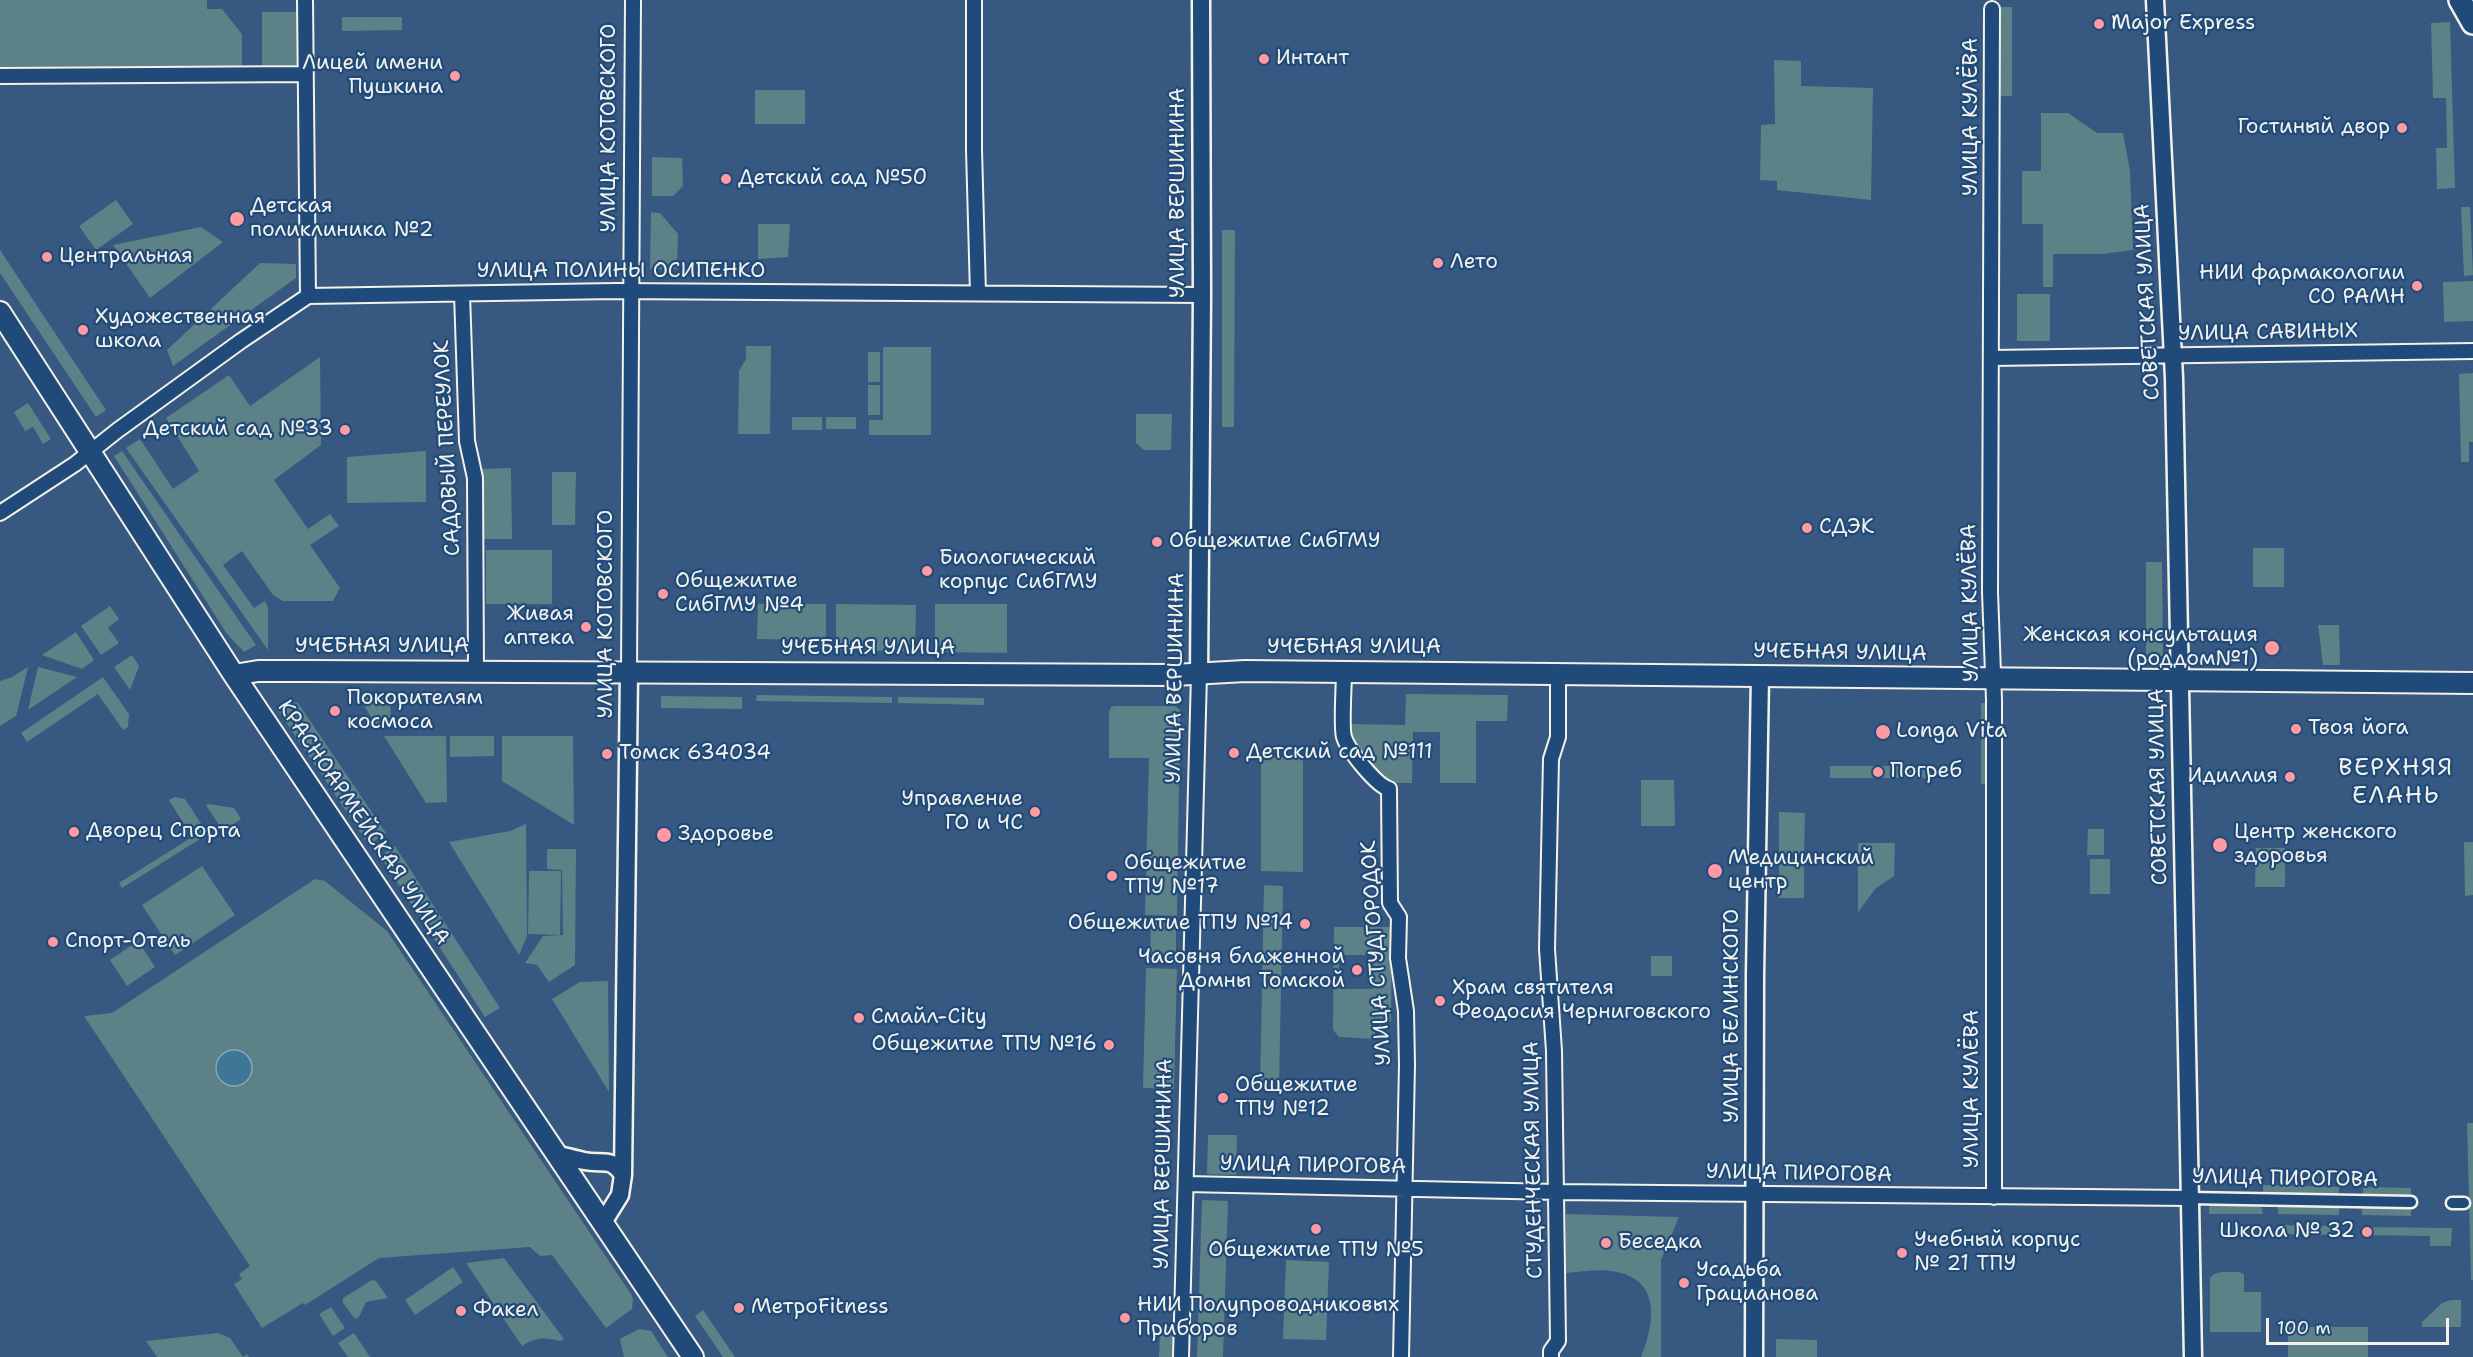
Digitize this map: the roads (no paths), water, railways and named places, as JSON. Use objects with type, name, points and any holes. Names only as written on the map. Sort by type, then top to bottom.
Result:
[{"type":"main road","points":[[2460,0],[2473,23]]},
{"type":"main road","name":"КРАСНОАРМЕЙСКАЯ УЛИЦА","points":[[0,312],[234,675],[693,1357]]},
{"type":"main road","name":"УЧЕБНАЯ УЛИЦА","points":[[234,675],[258,671],[1199,674],[1245,671],[2179,682],[2473,683]]},
{"type":"street","points":[[0,513],[75,464],[242,341],[308,296],[305,0]]},
{"type":"street","name":"УЛИЦА КОТОВСКОГО","points":[[602,1224],[620,1195],[624,1174],[633,0]]},
{"type":"street","points":[[974,0],[974,150],[978,293]]},
{"type":"street","name":"УЛИЦА ВЕРШИНИНА","points":[[1181,1357],[1199,674],[1202,295],[1201,0]]},
{"type":"street","name":"СОВЕТСКАЯ УЛИЦА","points":[[2155,0],[2174,356],[2193,1357]]},
{"type":"street","name":"УЛИЦА КУЛЁВА","points":[[1992,9],[1990,592],[1993,679],[1994,1197]]},
{"type":"street","points":[[0,76],[306,74]]},
{"type":"street","name":"УЛИЦА ПОЛИНЫ ОСИПЕНКО","points":[[308,296],[631,292],[1202,295]]},
{"type":"street","name":"САДОВЫЙ ПЕРЕУЛОК","points":[[462,294],[467,441],[475,477],[476,671]]},
{"type":"street","name":"УЛИЦА САВИНЫХ","points":[[1992,358],[2473,351]]},
{"type":"street","name":"УЛИЦА СТУДГОРОДОК","points":[[1344,672],[1344,737],[1381,787],[1389,789],[1390,903],[1399,917],[1398,958],[1406,1011],[1401,1357]]},
{"type":"street","name":"СТУДЕНЧЕСКАЯ УЛИЦА","points":[[1551,1357],[1551,1351],[1558,1341],[1557,1192],[1554,1043],[1547,949],[1547,860],[1551,759],[1558,737],[1558,674]]},
{"type":"street","name":"УЛИЦА БЕЛИНСКОГО","points":[[1754,1357],[1760,676]]},
{"type":"street","points":[[555,1154],[587,1162],[610,1162],[624,1174]]},
{"type":"street","name":"УЛИЦА ПИРОГОВА","points":[[1186,1184],[1557,1192],[2411,1202]]},
{"type":"water","points":[[234,1050],[246,1056],[252,1068],[246,1080],[234,1086],[222,1080],[216,1068],[222,1056]]},
{"type":"place","name":"Major Express","points":[[2099,24]]},
{"type":"place","name":"Интант","points":[[1264,59]]},
{"type":"place","name":"Лицей имени Пушкина","points":[[455,76]]},
{"type":"place","name":"Гостиный двор","points":[[2402,128]]},
{"type":"place","name":"Детский сад №50","points":[[726,179]]},
{"type":"place","name":"Детская поликлиника №2","points":[[237,219]]},
{"type":"place","name":"Центральная","points":[[47,257]]},
{"type":"place","name":"Лето","points":[[1438,263]]},
{"type":"place","name":"НИИ фармакологии СО РАМН","points":[[2417,286]]},
{"type":"place","name":"Художественная школа","points":[[83,330]]},
{"type":"place","name":"Детский сад №33","points":[[345,430]]},
{"type":"place","name":"СДЭК","points":[[1807,528]]},
{"type":"place","name":"Общежитие СибГМУ","points":[[1157,542]]},
{"type":"place","name":"Биологический корпус СибГМУ","points":[[927,571]]},
{"type":"place","name":"Общежитие СибГМУ №4","points":[[663,594]]},
{"type":"place","name":"Живая аптека","points":[[586,627]]},
{"type":"place","name":"Женская консультация (роддом№1)","points":[[2272,648]]},
{"type":"place","name":"Покорителям космоса","points":[[335,711]]},
{"type":"place","name":"Твоя йога","points":[[2296,729]]},
{"type":"place","name":"Longa Vita","points":[[1883,732]]},
{"type":"place","name":"Детский сад №111","points":[[1234,753]]},
{"type":"place","name":"Томск 634034","points":[[607,754]]},
{"type":"place","name":"Погреб","points":[[1878,772]]},
{"type":"place","name":"Идиллия","points":[[2290,777]]},
{"type":"place","name":"Управление ГО и ЧС","points":[[1035,812]]},
{"type":"place","name":"Дворец Спорта","points":[[74,832]]},
{"type":"place","name":"Здоровье","points":[[664,835]]},
{"type":"place","name":"Центр женского здоровья","points":[[2220,845]]},
{"type":"place","name":"Медицинский центр","points":[[1715,871]]},
{"type":"place","name":"Общежитие ТПУ №17","points":[[1112,876]]},
{"type":"place","name":"Общежитие ТПУ №14","points":[[1305,924]]},
{"type":"place","name":"Спорт-Отель","points":[[53,942]]},
{"type":"place","name":"Часовня блаженной Домны Томской","points":[[1357,970]]},
{"type":"place","name":"Храм святителя Феодосия Черниговского","points":[[1440,1001]]},
{"type":"place","name":"Смайл-City","points":[[859,1018]]},
{"type":"place","name":"Общежитие ТПУ №16","points":[[1109,1045]]},
{"type":"place","name":"Общежитие ТПУ №12","points":[[1223,1098]]},
{"type":"place","name":"Общежитие ТПУ №5","points":[[1316,1229]]},
{"type":"place","name":"Школа № 32","points":[[2367,1232]]},
{"type":"place","name":"Беседка","points":[[1606,1243]]},
{"type":"place","name":"Учебный корпус № 21 ТПУ","points":[[1902,1253]]},
{"type":"place","name":"Усадьба Грацианова","points":[[1684,1283]]},
{"type":"place","name":"МетроFitness","points":[[739,1308]]},
{"type":"place","name":"Факел","points":[[461,1311]]},
{"type":"place","name":"НИИ Полупроводниковых Приборов","points":[[1125,1318]]},
{"type":"district","name":"ВЕРХНЯЯ ЕЛАНЬ","points":[[2396,783]]}]
